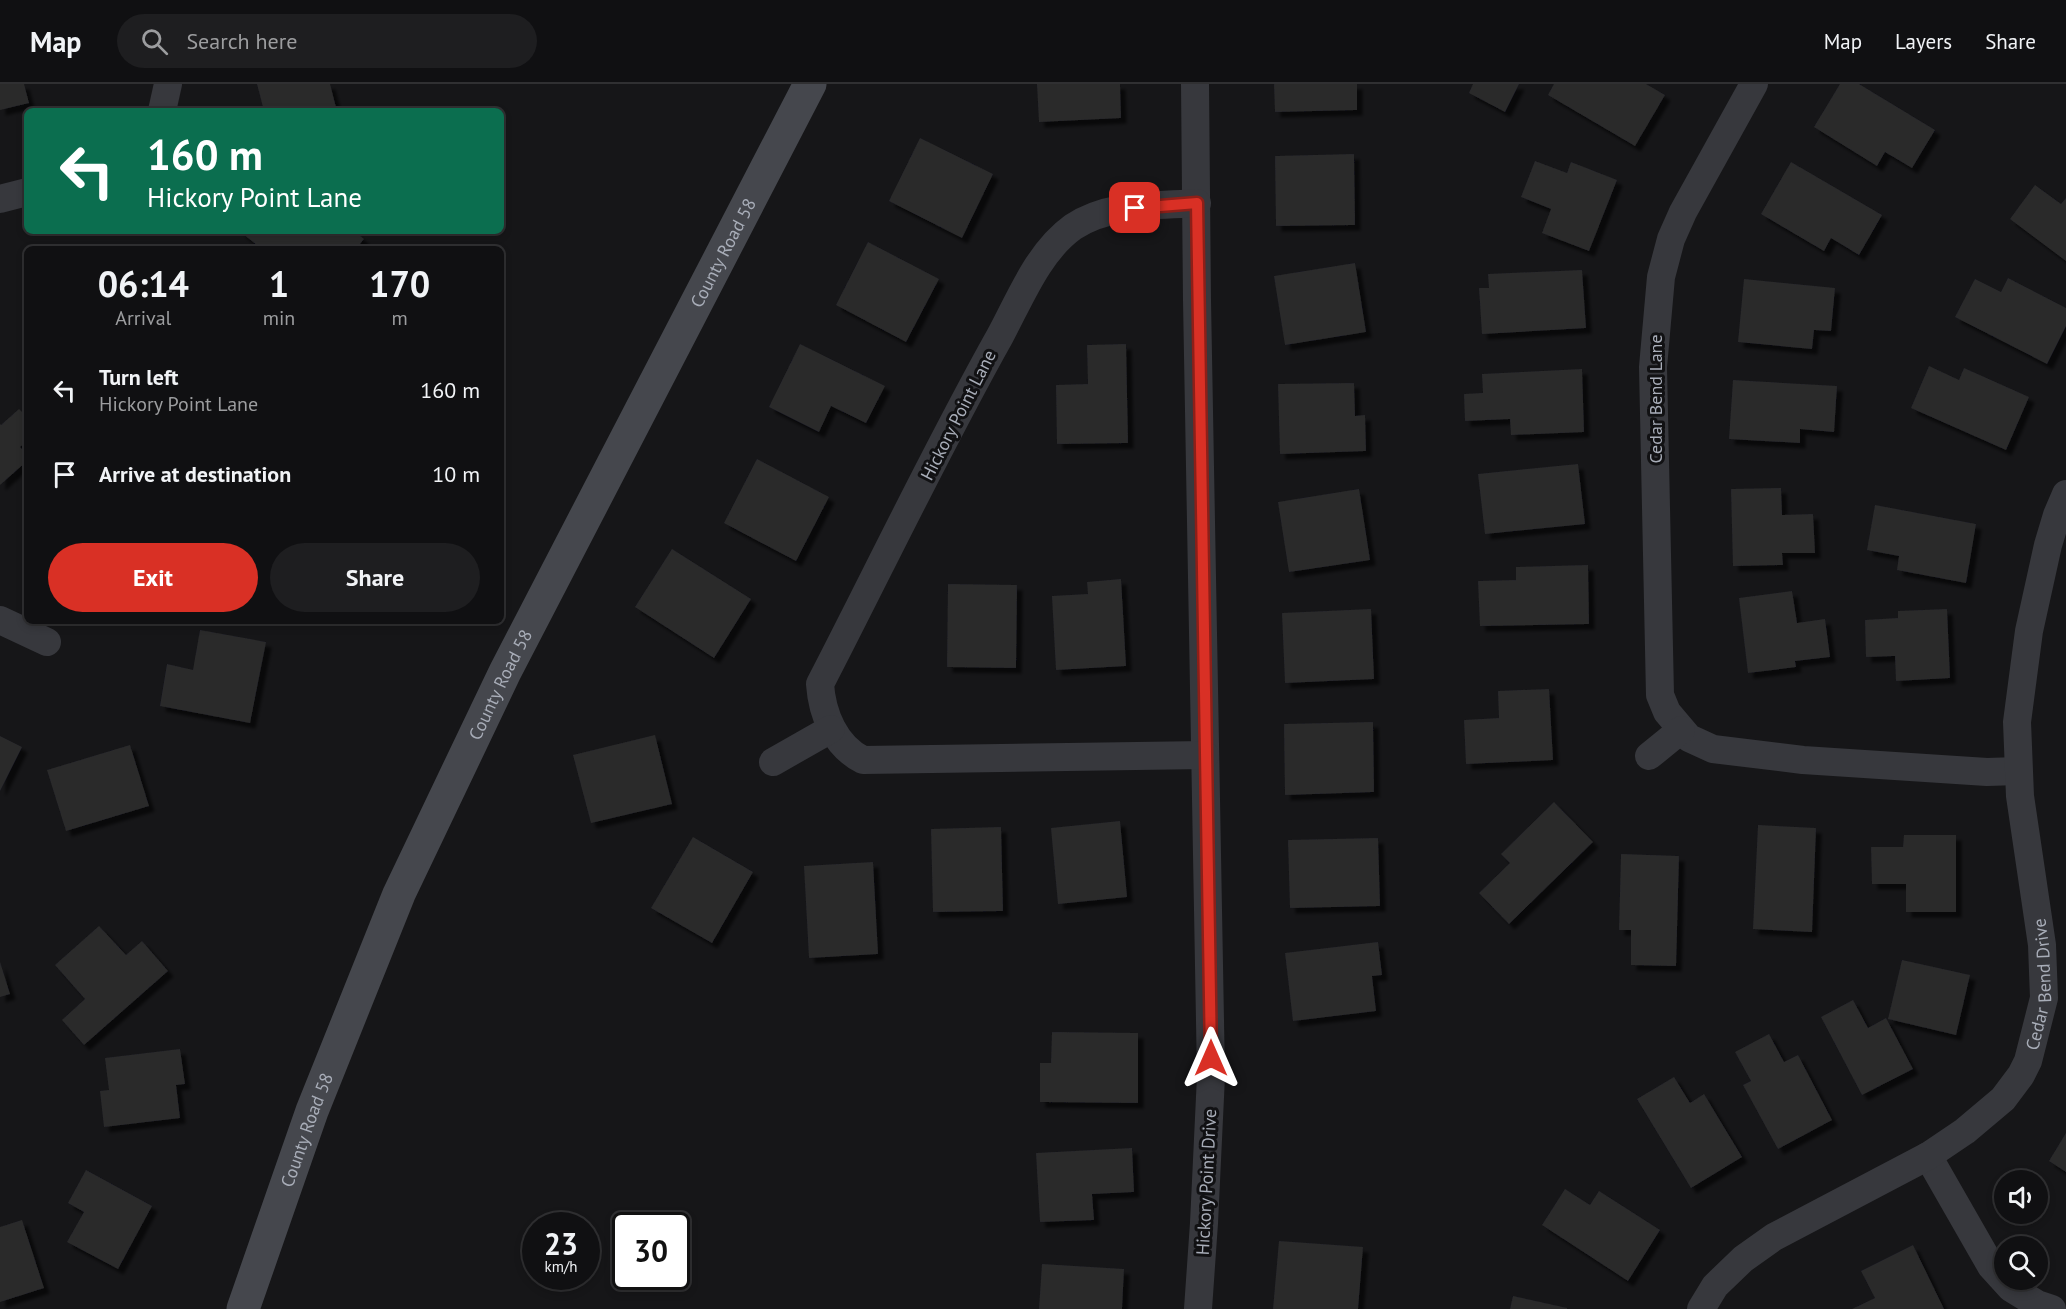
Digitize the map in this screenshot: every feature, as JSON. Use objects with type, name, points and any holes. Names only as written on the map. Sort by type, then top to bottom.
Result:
[{"type":"street","points":[[163,108],[168,84]]},
{"type":"street","name":"County Road 58","points":[[243,1309],[312,1111],[399,894],[505,672],[810,84]]},
{"type":"street","name":"Hickory Point Drive","points":[[1195,84],[1211,1076],[1198,1309]]},
{"type":"street","name":"Cedar Bend Lane","points":[[1754,84],[1683,212],[1660,276],[1653,367],[1660,695],[1667,712],[1681,730],[1689,738],[1713,749],[1803,760],[1987,772],[2018,771]]},
{"type":"street","points":[[0,199],[24,193]]},
{"type":"street","name":"Hickory Point Lane","points":[[1197,203],[1115,210],[1092,217],[1073,227],[1041,261],[982,368],[820,684],[825,714],[831,729],[852,754],[863,760],[1205,755]]},
{"type":"street","name":"Cedar Bend Drive","points":[[1701,1309],[1715,1286],[1743,1259],[1774,1237],[1928,1156],[1965,1131],[2003,1099],[2021,1075],[2028,1061],[2044,998],[2042,945],[2020,796],[2018,722],[2029,631],[2048,545],[2066,494]]},
{"type":"street","points":[[0,620],[47,642]]},
{"type":"street","points":[[773,762],[831,729]]},
{"type":"street","points":[[1649,756],[1681,730]]},
{"type":"street","points":[[1928,1156],[1991,1266],[2011,1288],[2037,1304],[2052,1309]]},
{"type":"building","points":[[0,84],[24,84],[29,103],[0,110]]},
{"type":"building","points":[[257,84],[330,84],[336,108],[263,108]]},
{"type":"building","points":[[1037,84],[1120,84],[1121,118],[1039,122]]},
{"type":"building","points":[[1274,84],[1357,84],[1357,110],[1275,112]]},
{"type":"building","points":[[1473,84],[1519,84],[1505,112],[1469,93]]},
{"type":"building","points":[[1554,84],[1646,84],[1665,95],[1635,146],[1548,95]]},
{"type":"building","points":[[1840,84],[1859,84],[1935,130],[1912,168],[1885,152],[1877,166],[1814,127]]},
{"type":"building","points":[[920,138],[993,174],[962,238],[889,201]]},
{"type":"building","points":[[1354,154],[1355,225],[1276,226],[1275,156]]},
{"type":"building","points":[[1535,161],[1567,173],[1571,162],[1617,180],[1589,251],[1542,233],[1551,209],[1521,197]]},
{"type":"building","points":[[1791,162],[1882,215],[1859,255],[1831,238],[1824,251],[1761,214]]},
{"type":"building","points":[[2035,185],[2061,204],[2066,198],[2066,261],[2010,219]]},
{"type":"building","points":[[243,234],[358,234],[364,239],[358,246],[258,246]]},
{"type":"building","points":[[868,242],[939,279],[906,342],[836,305]]},
{"type":"building","points":[[1355,263],[1366,332],[1285,345],[1274,276]]},
{"type":"building","points":[[1582,270],[1586,328],[1482,334],[1479,288],[1489,288],[1488,274]]},
{"type":"building","points":[[2008,278],[2066,308],[2066,326],[2047,364],[1955,317],[1975,279],[2001,292]]},
{"type":"building","points":[[1744,279],[1835,288],[1831,331],[1814,330],[1812,349],[1738,342]]},
{"type":"building","points":[[800,344],[885,386],[866,423],[831,406],[819,432],[769,407]]},
{"type":"building","points":[[1126,344],[1128,443],[1057,444],[1056,385],[1088,384],[1087,345]]},
{"type":"building","points":[[1929,366],[1959,380],[1964,368],[2029,397],[2006,450],[1911,408]]},
{"type":"building","points":[[1582,369],[1584,432],[1511,435],[1510,419],[1465,421],[1464,394],[1483,393],[1482,374]]},
{"type":"building","points":[[1733,380],[1837,386],[1834,432],[1800,429],[1800,443],[1729,439]]},
{"type":"building","points":[[1354,383],[1355,416],[1365,415],[1366,451],[1280,454],[1278,384]]},
{"type":"building","points":[[19,409],[24,414],[24,444],[20,447],[24,451],[24,464],[0,485],[0,424]]},
{"type":"building","points":[[757,459],[829,497],[796,561],[724,523]]},
{"type":"building","points":[[1578,464],[1585,524],[1485,534],[1478,474]]},
{"type":"building","points":[[1781,488],[1782,515],[1813,514],[1815,553],[1782,553],[1783,565],[1733,566],[1731,489]]},
{"type":"building","points":[[1359,489],[1370,560],[1289,572],[1278,502]]},
{"type":"building","points":[[1875,505],[1976,524],[1966,583],[1897,570],[1899,556],[1867,550]]},
{"type":"building","points":[[672,549],[751,599],[714,658],[635,607]]},
{"type":"building","points":[[1588,565],[1589,624],[1480,626],[1478,581],[1516,580],[1516,567]]},
{"type":"building","points":[[1121,579],[1126,666],[1056,670],[1052,596],[1088,594],[1087,582]]},
{"type":"building","points":[[948,584],[1017,585],[1016,668],[947,667]]},
{"type":"building","points":[[1792,591],[1797,623],[1825,619],[1830,657],[1795,661],[1796,667],[1748,673],[1739,598]]},
{"type":"building","points":[[1371,609],[1374,679],[1285,683],[1282,613]]},
{"type":"building","points":[[1947,609],[1950,678],[1896,681],[1895,656],[1866,657],[1865,620],[1898,618],[1898,611]]},
{"type":"building","points":[[200,630],[266,642],[250,723],[160,706],[167,664],[193,670]]},
{"type":"building","points":[[1549,689],[1553,760],[1466,764],[1464,720],[1499,718],[1498,691]]},
{"type":"building","points":[[1373,722],[1374,792],[1285,795],[1284,724]]},
{"type":"building","points":[[655,735],[672,804],[591,823],[573,755]]},
{"type":"building","points":[[0,736],[22,747],[0,791]]},
{"type":"building","points":[[130,745],[149,806],[66,831],[47,770]]},
{"type":"building","points":[[1554,802],[1593,842],[1509,924],[1479,893],[1510,863],[1501,854]]},
{"type":"building","points":[[1120,821],[1127,897],[1058,904],[1051,828]]},
{"type":"building","points":[[1758,825],[1816,828],[1812,932],[1753,929]]},
{"type":"building","points":[[1001,827],[1003,911],[933,912],[931,829]]},
{"type":"building","points":[[1904,835],[1956,835],[1956,912],[1906,912],[1906,884],[1872,884],[1871,847],[1903,847]]},
{"type":"building","points":[[693,837],[753,872],[712,943],[651,908]]},
{"type":"building","points":[[1378,838],[1380,906],[1290,908],[1288,840]]},
{"type":"building","points":[[1621,854],[1679,856],[1676,966],[1631,965],[1631,930],[1619,930]]},
{"type":"building","points":[[873,862],[878,954],[809,958],[804,866]]},
{"type":"building","points":[[99,926],[126,955],[142,941],[168,971],[84,1045],[62,1020],[85,999],[55,965]]},
{"type":"building","points":[[1378,942],[1382,975],[1372,976],[1376,1011],[1293,1021],[1285,953]]},
{"type":"building","points":[[1902,960],[1970,975],[1956,1035],[1888,1019]]},
{"type":"building","points":[[0,962],[10,994],[0,997]]},
{"type":"building","points":[[1853,1000],[1868,1028],[1886,1018],[1913,1069],[1862,1095],[1821,1017]]},
{"type":"building","points":[[1052,1032],[1138,1033],[1138,1103],[1040,1102],[1040,1063],[1051,1063]]},
{"type":"building","points":[[1769,1034],[1784,1062],[1798,1055],[1832,1120],[1778,1149],[1743,1085],[1751,1081],[1735,1052]]},
{"type":"building","points":[[180,1049],[185,1084],[176,1085],[180,1118],[104,1127],[100,1091],[109,1090],[105,1058]]},
{"type":"building","points":[[1674,1077],[1690,1103],[1704,1094],[1742,1157],[1691,1188],[1637,1099]]},
{"type":"building","points":[[2066,1133],[2066,1172],[2049,1161]]},
{"type":"building","points":[[1132,1148],[1134,1192],[1092,1194],[1094,1220],[1040,1222],[1036,1153]]},
{"type":"building","points":[[86,1170],[152,1206],[118,1269],[67,1242],[84,1212],[68,1203]]},
{"type":"building","points":[[1565,1189],[1590,1205],[1599,1191],[1660,1230],[1628,1281],[1542,1225]]},
{"type":"building","points":[[22,1220],[44,1288],[0,1302],[0,1227]]},
{"type":"building","points":[[1279,1241],[1363,1247],[1358,1309],[1273,1309]]},
{"type":"building","points":[[1913,1245],[1944,1309],[1852,1309],[1875,1298],[1861,1271]]},
{"type":"building","points":[[1042,1264],[1124,1269],[1122,1309],[1039,1309]]},
{"type":"building","points":[[1513,1296],[1567,1308],[1567,1309],[1510,1309]]},
{"type":"route","points":[[1135,208],[1197,203],[1211,1058]]}]
